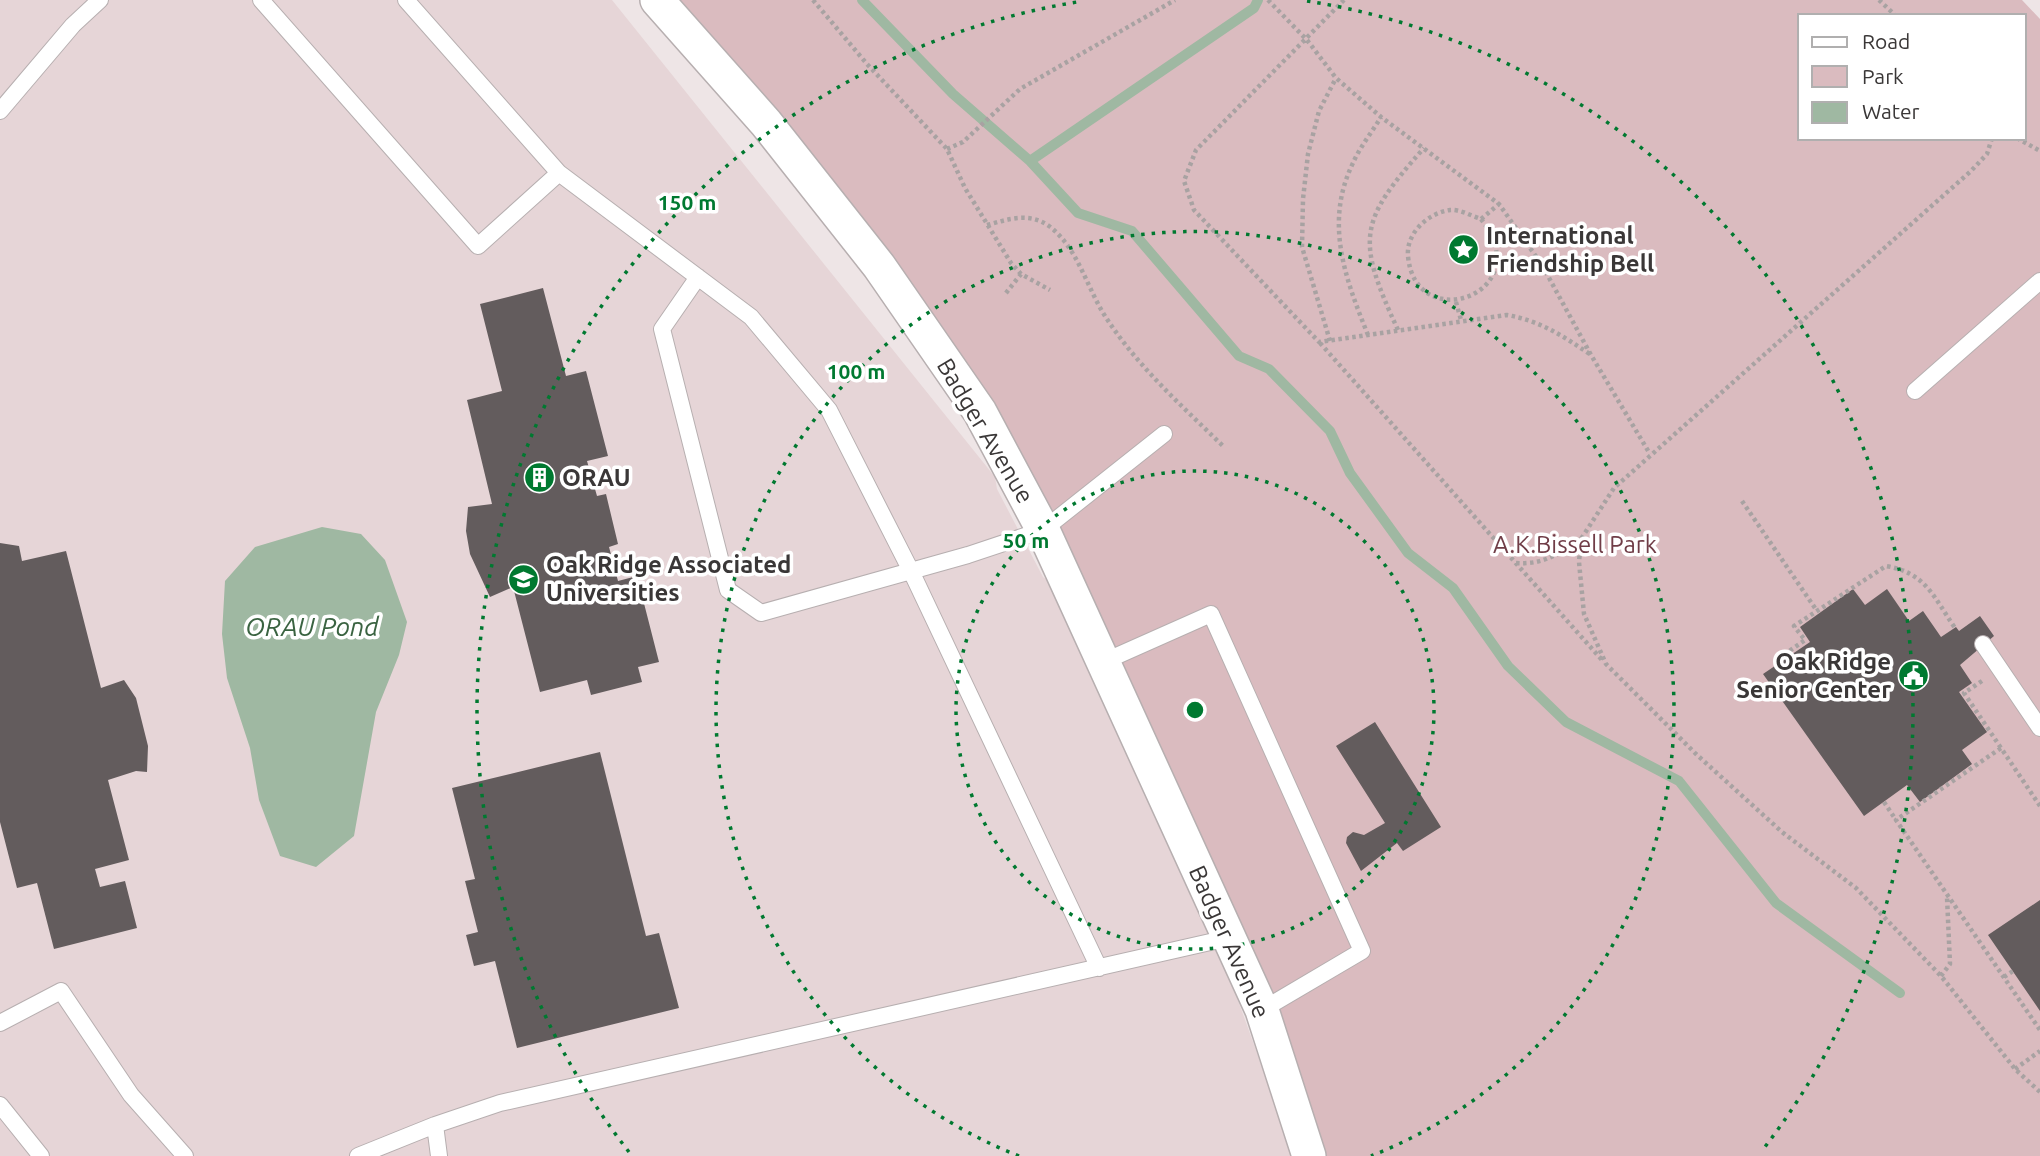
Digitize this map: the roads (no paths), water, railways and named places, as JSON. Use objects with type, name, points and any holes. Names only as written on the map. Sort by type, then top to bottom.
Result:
[{"type":"street","name":"Badger Avenue","points":[[657,0],[766,123],[879,266],[980,412],[1043,530],[1262,1010],[1309,1156]]},
{"type":"lane","points":[[0,111],[73,25],[100,0]]},
{"type":"lane","points":[[261,0],[478,246],[559,173]]},
{"type":"lane","points":[[406,0],[559,173],[751,317],[829,410],[911,570],[1099,968]]},
{"type":"lane","points":[[698,277],[662,330],[728,590],[761,613],[968,555],[1043,530],[1164,434]]},
{"type":"lane","points":[[1915,391],[2040,281]]},
{"type":"lane","points":[[1103,662],[1211,614],[1362,951],[1262,1010]]},
{"type":"lane","points":[[1983,645],[2040,728]]},
{"type":"lane","points":[[358,1156],[435,1125],[500,1103],[1228,938]]},
{"type":"lane","points":[[0,1023],[61,991],[131,1096],[186,1156]]},
{"type":"lane","points":[[0,1105],[41,1156]]},
{"type":"lane","points":[[435,1125],[439,1156]]},
{"type":"water","name":"ORAU Pond","points":[[322,527],[361,534],[385,560],[407,622],[399,655],[376,712],[354,836],[316,867],[280,856],[259,800],[250,748],[227,678],[222,634],[225,581],[255,547]]},
{"type":"waterway","points":[[862,0],[953,94],[1030,161],[1078,213],[1132,231],[1239,356],[1269,369],[1330,431],[1350,473],[1408,553],[1453,588],[1508,666],[1566,722],[1679,781],[1776,903],[1900,993]]},
{"type":"waterway","points":[[1030,161],[1254,8],[1258,0]]},
{"type":"place","name":"International Friendship Bell","points":[[1463,250]]},
{"type":"place","name":"ORAU","points":[[539,478]]},
{"type":"place","name":"Oak Ridge Associated Universities","points":[[523,579]]},
{"type":"place","name":"Oak Ridge Senior Center","points":[[1914,676]]},
{"type":"park label","name":"A.K.Bissell Park","points":[[1575,545]]}]
